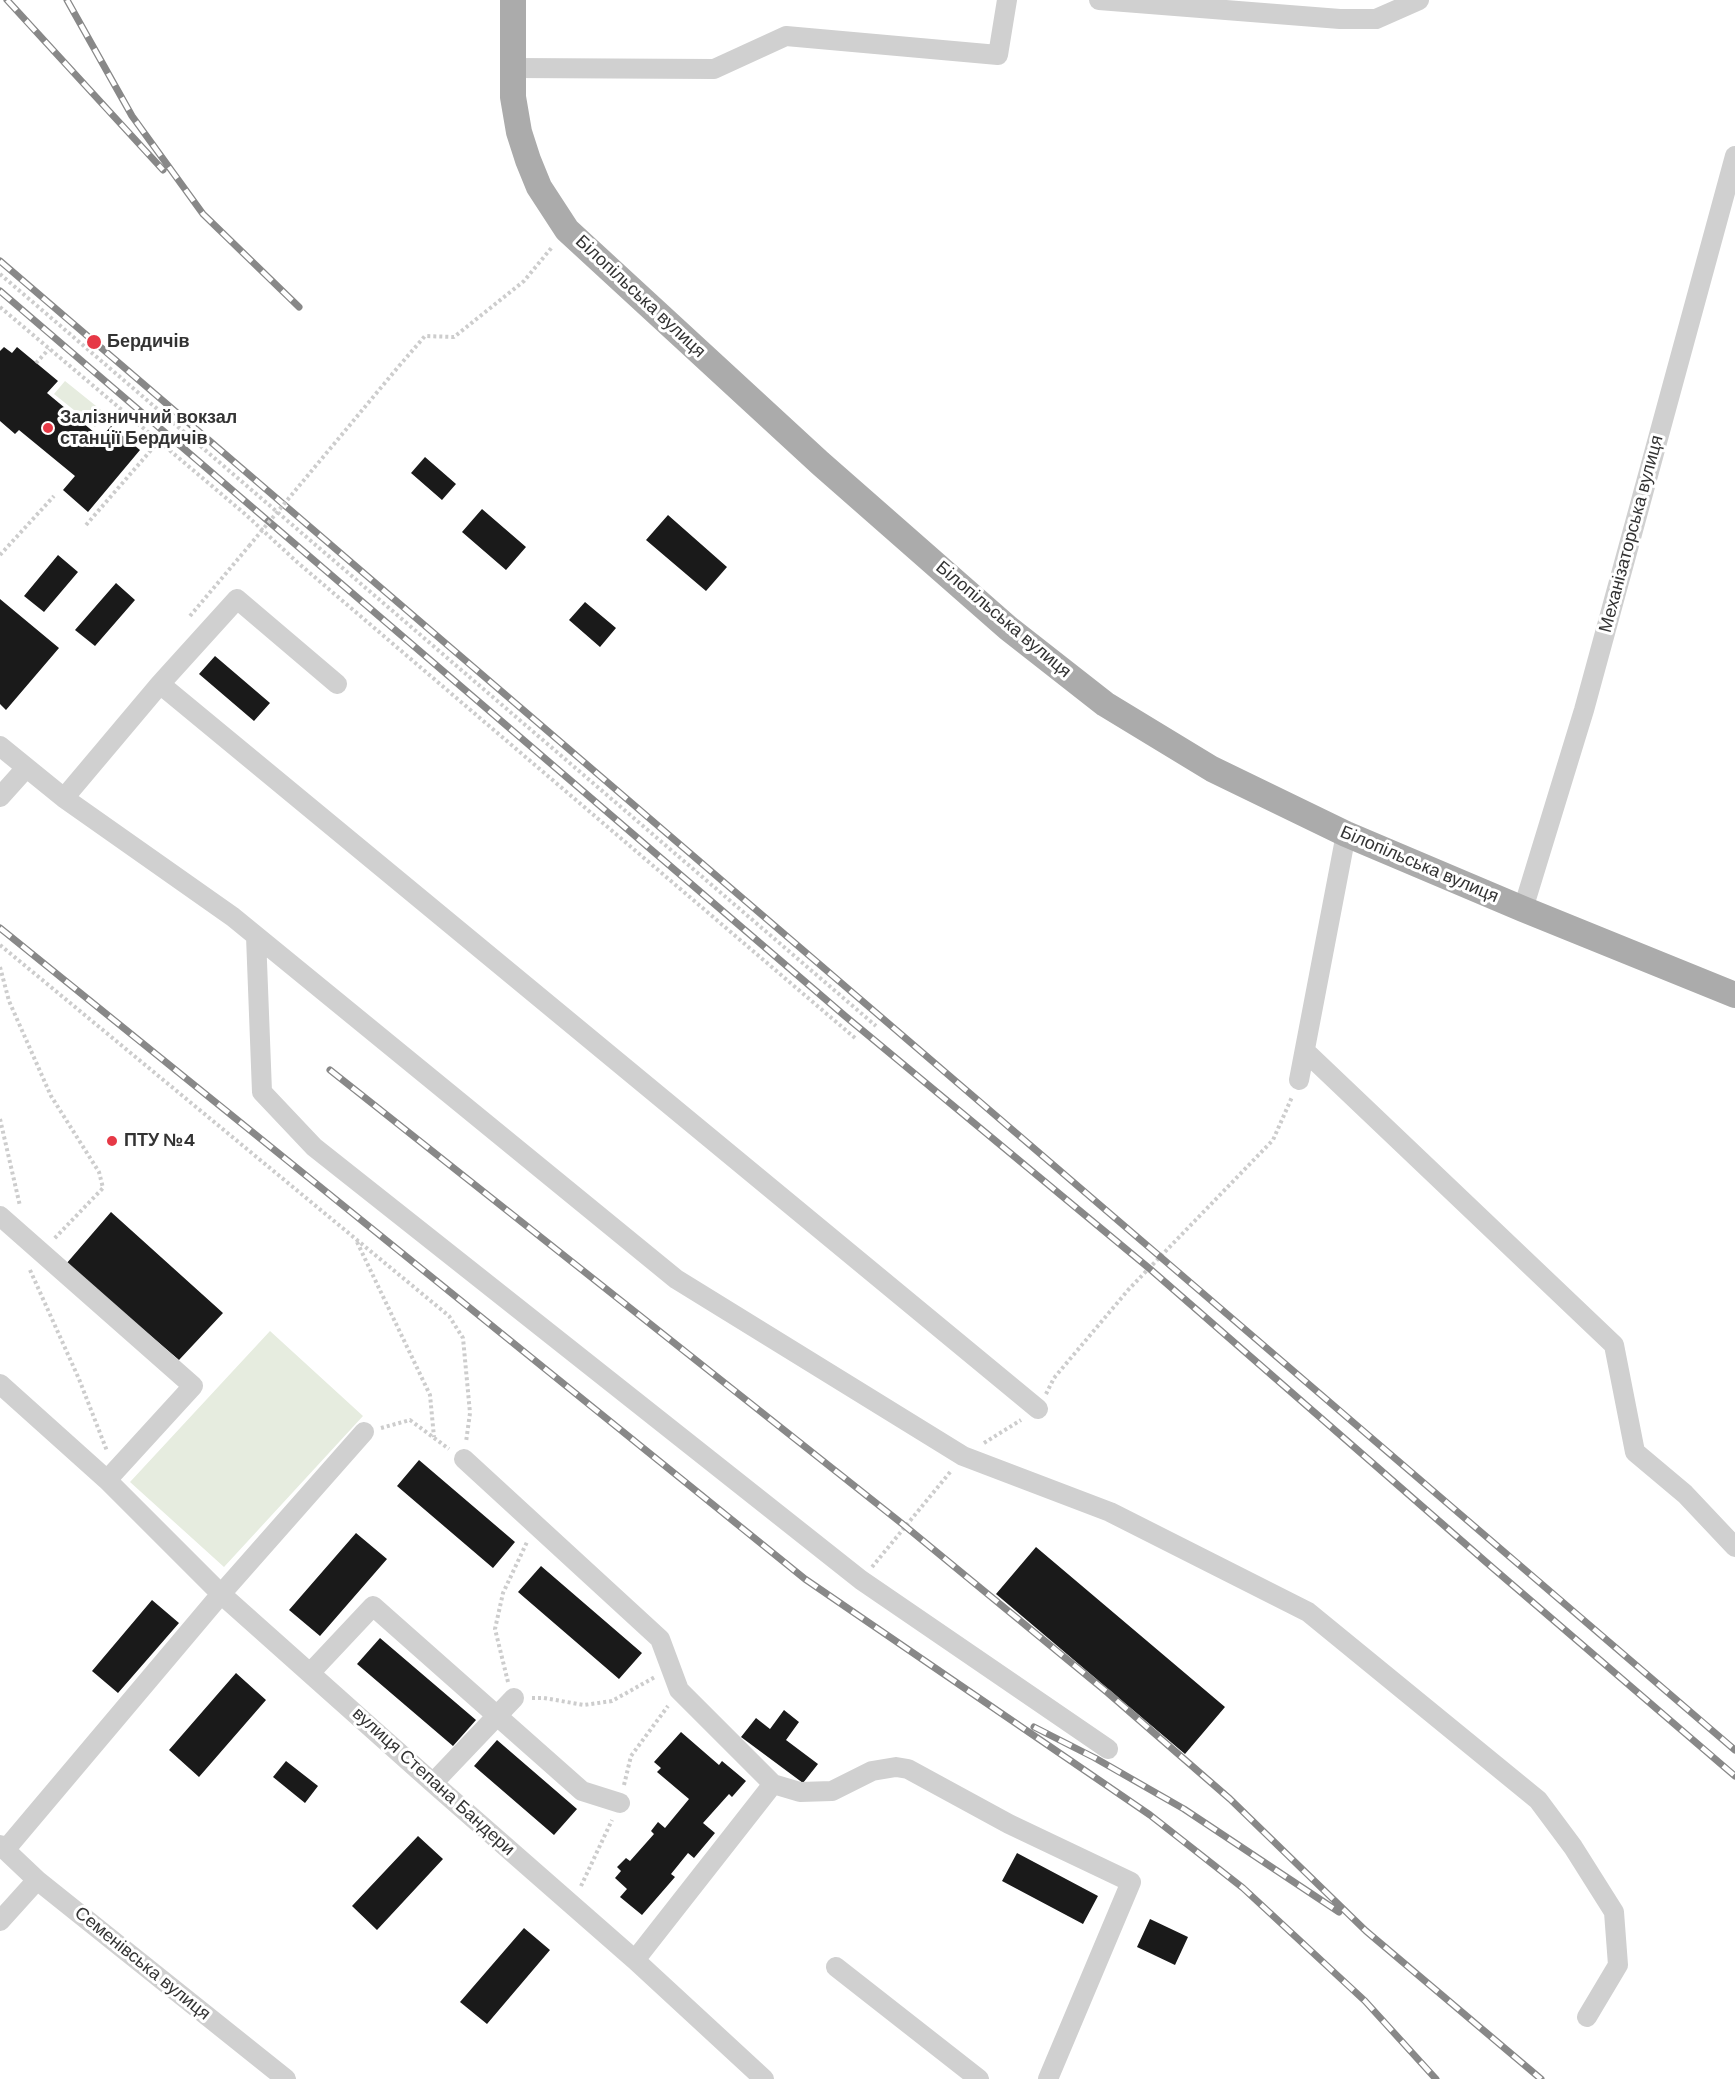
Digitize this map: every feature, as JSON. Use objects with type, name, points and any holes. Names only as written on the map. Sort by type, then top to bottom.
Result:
[{"type":"main road","name":"Білопільська вулиця","points":[[513,0],[512,68],[515,108],[528,160],[539,188],[567,230],[820,463],[1008,628],[1105,704],[1212,769],[1346,834],[1735,995]]},
{"type":"street","points":[[512,68],[714,69],[786,36],[998,55],[1007,0]]},
{"type":"street","points":[[1099,0],[1340,19],[1376,19],[1419,0]]},
{"type":"street","name":"Механізаторська вулиця","points":[[1523,909],[1584,710],[1735,156]]},
{"type":"street","points":[[64,798],[160,684],[237,599],[337,684]]},
{"type":"street","points":[[160,684],[1038,1409]]},
{"type":"street","points":[[0,746],[64,798],[233,917],[676,1279],[963,1456],[1110,1512],[1308,1612],[1538,1800],[1573,1847],[1614,1912],[1618,1965],[1587,2017]]},
{"type":"street","points":[[0,797],[26,768]]},
{"type":"street","points":[[1299,1080],[1346,834]]},
{"type":"street","points":[[256,936],[262,1092],[314,1147],[861,1580],[1108,1749]]},
{"type":"street","points":[[1305,1051],[1614,1345],[1635,1452],[1685,1494],[1735,1547]]},
{"type":"street","points":[[0,1216],[193,1386],[111,1475]]},
{"type":"street","name":"вулиця Степана Бандери","points":[[0,1384],[111,1475],[221,1594],[635,1960],[764,2079]]},
{"type":"street","points":[[3,1848],[221,1594],[364,1432]]},
{"type":"street","points":[[464,1459],[660,1639],[679,1690],[773,1784],[800,1792],[832,1791],[872,1771],[896,1767],[908,1769],[1009,1824],[1131,1882],[1048,2079]]},
{"type":"street","points":[[310,1673],[373,1606],[582,1791],[620,1803]]},
{"type":"street","points":[[433,1783],[514,1698]]},
{"type":"street","points":[[635,1960],[773,1784]]},
{"type":"street","name":"Семенівська вулиця","points":[[3,1848],[37,1880],[286,2079]]},
{"type":"street","points":[[0,1921],[37,1880]]},
{"type":"street","points":[[836,1967],[979,2079]]},
{"type":"path","points":[[190,616],[425,336],[454,337],[524,281],[567,230]]},
{"type":"path","points":[[0,274],[876,1026]]},
{"type":"path","points":[[0,307],[855,1038]]},
{"type":"path","points":[[36,363],[49,349]]},
{"type":"path","points":[[86,525],[159,441]]},
{"type":"path","points":[[0,555],[54,496]]},
{"type":"path","points":[[0,945],[449,1316],[463,1338],[470,1413],[464,1459],[410,1420],[364,1432]]},
{"type":"path","points":[[0,967],[9,1001],[51,1096],[99,1172],[103,1188],[42,1252]]},
{"type":"path","points":[[861,1580],[963,1456],[1038,1409],[1054,1378],[1129,1289],[1273,1140],[1299,1080]]},
{"type":"path","points":[[0,1119],[17,1188],[30,1269],[79,1379],[111,1475]]},
{"type":"path","points":[[356,1238],[430,1395],[435,1438]]},
{"type":"path","points":[[536,1525],[503,1593],[495,1629],[514,1698],[544,1698],[584,1705],[612,1701],[671,1669]]},
{"type":"shaded area","points":[[65,381],[106,414],[95,427],[54,394]]},
{"type":"shaded area","points":[[270,1331],[363,1416],[224,1567],[130,1482]]},
{"type":"building","name":"Залізничний вокзал станції Бердичів","points":[[4,347],[12,353],[17,347],[58,381],[47,393],[101,438],[111,426],[140,450],[88,512],[63,490],[75,476],[19,430],[15,434],[0,421],[0,351]]},
{"type":"building","points":[[425,457],[456,484],[442,500],[411,473]]},
{"type":"building","points":[[482,509],[526,547],[506,570],[462,532]]},
{"type":"building","points":[[668,515],[727,567],[706,591],[646,540]]},
{"type":"building","points":[[58,555],[78,572],[44,612],[24,596]]},
{"type":"building","points":[[116,583],[135,600],[95,646],[75,630]]},
{"type":"building","points":[[0,599],[59,648],[6,710],[0,704]]},
{"type":"building","points":[[585,602],[616,628],[600,647],[569,620]]},
{"type":"building","points":[[215,656],[270,703],[254,721],[199,674]]},
{"type":"building","points":[[111,1212],[223,1313],[179,1360],[66,1264]]},
{"type":"building","points":[[419,1460],[515,1542],[493,1568],[397,1486]]},
{"type":"building","points":[[356,1533],[387,1559],[320,1636],[289,1610]]},
{"type":"building","points":[[1036,1547],[1225,1707],[1185,1754],[996,1594]]},
{"type":"building","points":[[541,1566],[642,1653],[619,1679],[518,1592]]},
{"type":"building","points":[[152,1600],[179,1623],[118,1693],[92,1671]]},
{"type":"building","points":[[380,1638],[476,1720],[453,1746],[357,1664]]},
{"type":"building","points":[[236,1673],[266,1700],[199,1777],[169,1750]]},
{"type":"building","points":[[784,1710],[799,1722],[786,1740],[818,1764],[803,1783],[741,1737],[756,1718],[770,1729]]},
{"type":"building","points":[[681,1732],[719,1765],[722,1761],[746,1781],[732,1797],[729,1794],[703,1823],[715,1833],[694,1858],[688,1853],[671,1874],[675,1877],[642,1915],[620,1897],[627,1889],[615,1878],[621,1871],[617,1867],[626,1858],[630,1861],[654,1834],[651,1831],[658,1822],[665,1828],[689,1799],[657,1772],[661,1768],[654,1762]]},
{"type":"building","points":[[497,1740],[577,1809],[554,1835],[474,1766]]},
{"type":"building","points":[[286,1761],[318,1786],[305,1803],[273,1777]]},
{"type":"building","points":[[418,1836],[443,1859],[377,1930],[352,1906]]},
{"type":"building","points":[[1017,1853],[1098,1896],[1083,1924],[1002,1881]]},
{"type":"building","points":[[1150,1919],[1188,1937],[1175,1965],[1137,1947]]},
{"type":"building","points":[[524,1928],[550,1950],[487,2024],[460,2002]]},
{"type":"railway","points":[[7,0],[163,170]]},
{"type":"railway","points":[[67,0],[132,116],[203,214],[299,307]]},
{"type":"railway","points":[[0,261],[1735,1750]]},
{"type":"railway","points":[[0,291],[845,1016],[1150,1269],[1735,1776]]},
{"type":"railway","points":[[0,928],[805,1579],[1150,1815],[1243,1888],[1365,2001],[1436,2079]]},
{"type":"railway","points":[[330,1070],[905,1526],[1108,1693],[1230,1799],[1366,1931],[1541,2079]]},
{"type":"railway","points":[[1034,1727],[1095,1758],[1184,1809],[1339,1912]]},
{"type":"place","name":"Бердичів","points":[[94,342]]},
{"type":"place","name":"Залізничний вокзал станції Бердичів","points":[[48,428]]},
{"type":"place","name":"ПТУ №4","points":[[112,1141]]}]
